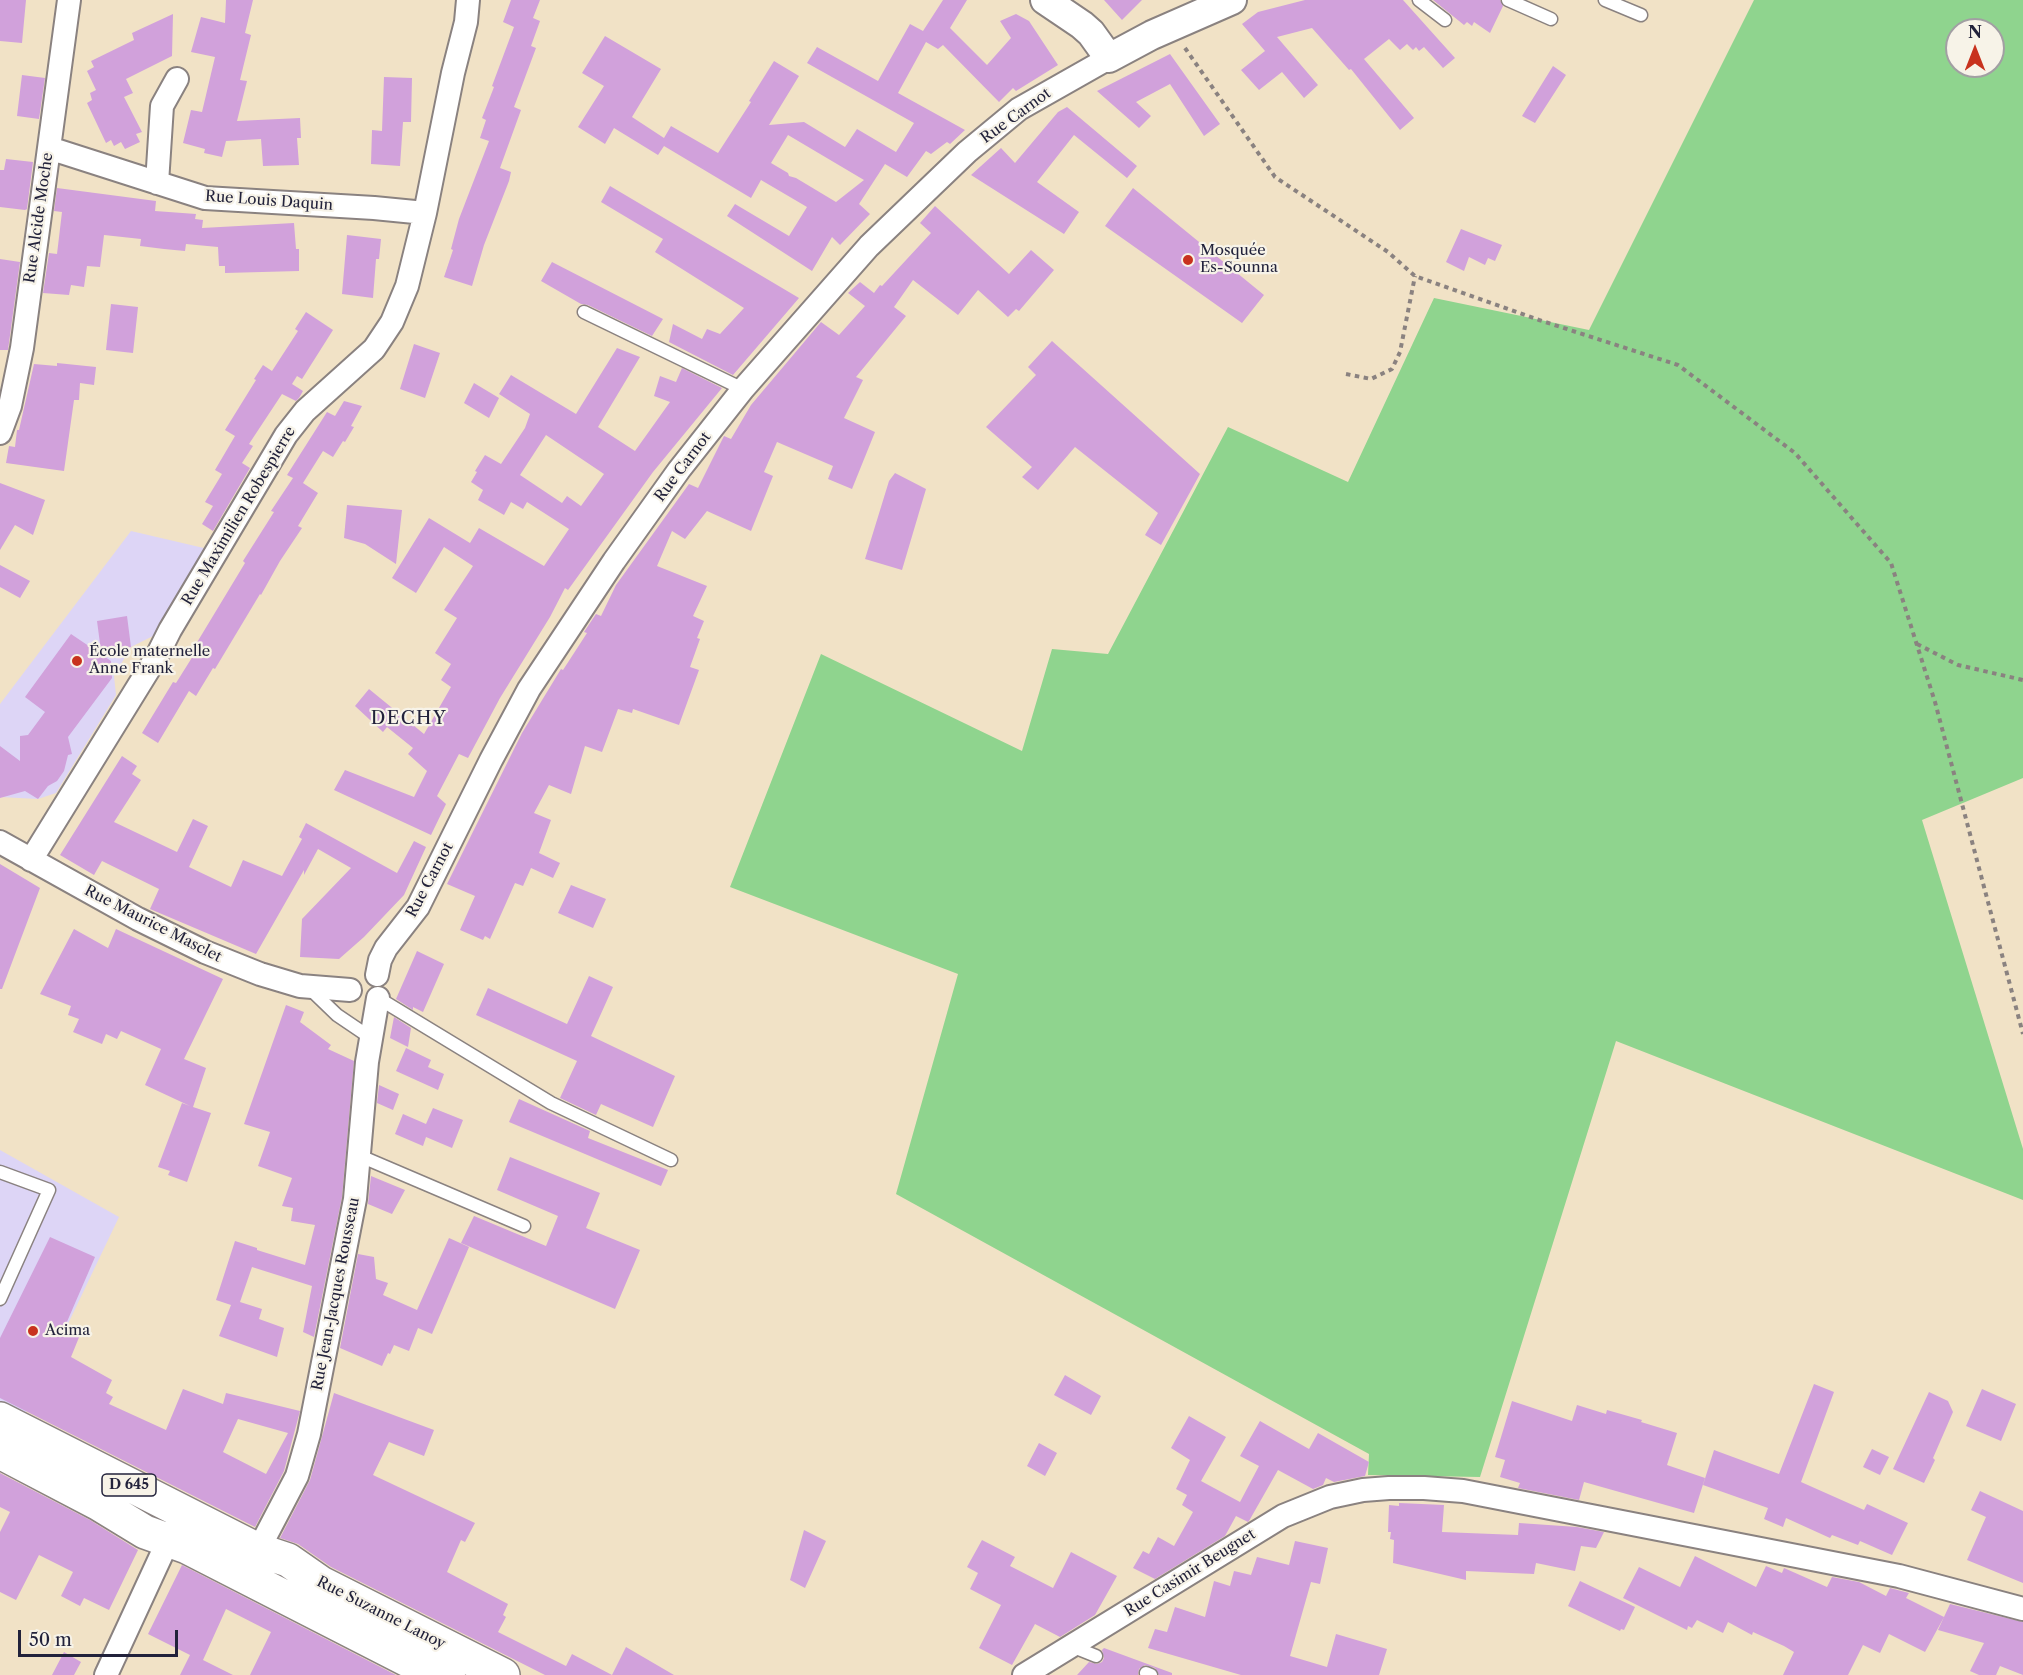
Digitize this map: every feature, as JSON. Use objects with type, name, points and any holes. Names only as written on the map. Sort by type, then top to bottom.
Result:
[{"type":"main road","name":"D 645","points":[[0,1419],[171,1526],[253,1564]]},
{"type":"main road","name":"D 645","points":[[0,1452],[99,1504],[145,1532],[171,1526]]},
{"type":"main road","name":"Rue Suzanne Lanoy","points":[[253,1564],[288,1560],[321,1583],[503,1675]]},
{"type":"main road","name":"Rue Suzanne Lanoy","points":[[253,1564],[437,1675]]},
{"type":"street","name":"Rue Alcide Moche","points":[[0,433],[10,406],[22,348],[69,0]]},
{"type":"street","name":"Rue Maximilien Robespierre","points":[[31,860],[157,656],[170,630],[286,435],[305,411],[365,358],[383,338],[399,308],[407,286],[425,213],[453,73],[466,22],[468,0]]},
{"type":"street","points":[[1045,0],[1091,33],[1109,58],[1170,27],[1232,0]]},
{"type":"street","name":"Rue Carnot","points":[[377,975],[380,960],[386,948],[418,907],[529,689],[614,561],[679,470],[743,389],[869,246],[967,153],[1019,110],[1109,58]]},
{"type":"street","points":[[157,183],[162,106],[177,78]]},
{"type":"street","name":"Rue Louis Daquin","points":[[49,148],[205,198],[425,213]]},
{"type":"street","name":"Rue Maurice Masclet","points":[[0,842],[182,942],[241,967],[308,988],[350,990]]},
{"type":"street","points":[[368,970],[377,975],[382,986],[378,998],[364,1003],[355,998],[350,990],[351,980],[358,973],[368,970]]},
{"type":"street","name":"Rue Jean-Jacques Rousseau","points":[[253,1564],[297,1476],[306,1450],[355,1198],[361,1124],[378,998]]},
{"type":"street","name":"Rue Casimir Beugnet","points":[[1024,1675],[1283,1516],[1322,1500],[1364,1490],[1424,1488],[1463,1491],[1881,1572],[2023,1609]]},
{"type":"street","points":[[106,1675],[171,1526]]},
{"type":"lane","points":[[1419,0],[1445,20]]},
{"type":"lane","points":[[1508,0],[1551,19]]},
{"type":"lane","points":[[1605,0],[1641,15]]},
{"type":"lane","points":[[584,312],[743,389]]},
{"type":"lane","points":[[308,988],[337,1015],[371,1038]]},
{"type":"lane","points":[[378,998],[551,1103],[672,1160]]},
{"type":"lane","points":[[360,1156],[524,1226]]},
{"type":"lane","points":[[0,1172],[49,1190],[0,1299]]},
{"type":"lane","points":[[0,1430],[171,1526]]},
{"type":"lane","points":[[0,1441],[140,1514]]},
{"type":"lane","points":[[253,1564],[459,1675]]},
{"type":"lane","points":[[301,1584],[482,1675]]},
{"type":"lane","points":[[1071,1646],[1096,1656]]},
{"type":"path","points":[[1170,27],[1275,177],[1388,252],[1415,276],[1550,324],[1678,365],[1795,453],[1891,563],[1938,713],[2023,1034]]},
{"type":"path","points":[[1346,374],[1371,379],[1392,369],[1400,352],[1415,276]]},
{"type":"path","points":[[1916,643],[1958,665],[2023,680]]},
{"type":"shaded area","name":"École maternelle Anne Frank","points":[[131,531],[208,549],[159,633],[131,647],[114,676],[116,695],[56,793],[38,799],[0,797],[0,704]]},
{"type":"shaded area","points":[[0,1150],[119,1217],[23,1418],[0,1408]]},
{"type":"green space","points":[[1754,0],[2023,0],[2023,778],[1922,820],[2023,1149],[2023,1200],[1616,1041],[1480,1477],[1368,1475],[1369,1454],[896,1194],[958,974],[730,887],[821,654],[1022,751],[1052,649],[1108,654],[1228,427],[1348,482],[1434,298],[1589,330]]},
{"type":"building","points":[[0,0],[26,0],[22,43],[0,41]]},
{"type":"building","points":[[226,0],[253,0],[245,33],[251,35],[240,80],[247,81],[237,121],[300,118],[301,138],[297,138],[299,165],[263,166],[261,139],[226,141],[222,157],[204,153],[205,149],[183,143],[191,110],[202,112],[215,57],[191,52],[201,17],[225,23]]},
{"type":"building","points":[[511,0],[540,0],[533,18],[540,21],[531,46],[536,48],[514,107],[521,110],[500,168],[511,172],[509,181],[484,245],[472,286],[444,277],[453,250],[451,249],[459,219],[489,141],[480,138],[486,120],[482,118],[514,27],[503,22]]},
{"type":"building","points":[[943,0],[967,0],[950,28],[987,65],[1011,38],[1000,21],[1016,14],[1029,21],[1058,65],[1016,91],[1013,88],[999,102],[943,45],[938,49],[926,42],[898,93],[965,130],[950,144],[947,142],[931,154],[926,151],[907,177],[885,164],[859,204],[870,214],[840,245],[832,237],[812,271],[727,216],[735,204],[789,236],[807,207],[761,180],[751,198],[664,146],[658,155],[614,128],[605,144],[578,127],[604,86],[582,73],[605,36],[661,69],[632,117],[664,138],[671,126],[718,153],[774,61],[799,76],[769,125],[804,122],[845,147],[857,129],[896,152],[914,123],[807,63],[817,47],[878,81],[910,24],[923,31]],"holes":[[[788,135],[864,180],[836,202],[789,176],[788,173],[771,163]]]},
{"type":"building","points":[[1104,0],[1142,0],[1122,20]]},
{"type":"building","points":[[1305,0],[1403,0],[1455,58],[1443,68],[1424,47],[1419,51],[1416,47],[1413,50],[1407,44],[1400,50],[1389,39],[1364,59],[1414,118],[1400,130],[1351,69],[1349,70],[1312,28],[1277,37],[1318,85],[1304,98],[1282,72],[1259,90],[1241,70],[1265,51],[1242,24],[1258,12]]},
{"type":"building","points":[[1433,0],[1500,0],[1503,6],[1490,33],[1474,22],[1472,26],[1467,22],[1464,25]]},
{"type":"building","points":[[173,14],[172,56],[126,79],[133,93],[124,97],[142,132],[136,134],[140,142],[125,149],[121,142],[114,146],[111,140],[106,143],[87,103],[92,100],[90,93],[96,90],[87,71],[94,67],[91,61],[134,40],[132,33]]},
{"type":"building","points":[[1170,54],[1220,124],[1204,136],[1170,84],[1136,102],[1151,116],[1139,128],[1097,91]]},
{"type":"building","points":[[1553,66],[1566,75],[1535,123],[1522,116]]},
{"type":"building","points":[[22,75],[45,78],[39,119],[17,116]]},
{"type":"building","points":[[384,77],[412,78],[411,122],[403,122],[400,166],[371,164],[372,130],[382,131]]},
{"type":"building","points":[[1067,107],[1137,166],[1127,178],[1074,135],[1037,182],[1079,212],[1064,234],[971,175],[1001,148],[1015,163],[1058,112]]},
{"type":"building","points":[[6,159],[33,162],[27,209],[25,210],[0,207],[0,170],[4,170]]},
{"type":"building","points":[[610,186],[799,298],[733,375],[669,342],[673,324],[702,339],[707,329],[720,334],[744,308],[655,252],[663,239],[601,202]]},
{"type":"building","points":[[57,188],[156,201],[155,211],[196,214],[195,219],[203,220],[202,228],[294,223],[296,249],[299,249],[299,271],[225,273],[225,266],[219,266],[218,247],[186,244],[185,251],[164,249],[140,246],[141,239],[104,235],[100,267],[87,266],[84,287],[71,285],[69,295],[43,293],[49,253],[57,254],[62,212],[54,211]]},
{"type":"building","name":"Mosquée Es-Sounna","points":[[1133,188],[1264,295],[1242,323],[1105,226]]},
{"type":"building","points":[[935,206],[1009,274],[1031,250],[1054,270],[1019,311],[1016,309],[1008,317],[978,290],[958,315],[913,280],[894,307],[906,316],[856,377],[863,380],[844,418],[875,432],[852,489],[828,479],[833,466],[777,442],[764,472],[773,476],[751,531],[707,511],[685,539],[672,531],[657,566],[707,586],[693,616],[704,621],[690,667],[699,670],[679,725],[633,709],[632,713],[618,709],[602,752],[585,746],[571,794],[549,785],[534,813],[551,820],[539,853],[560,863],[553,878],[531,868],[523,886],[515,883],[490,939],[485,936],[483,940],[460,930],[475,896],[447,884],[522,733],[561,669],[563,670],[587,633],[584,632],[596,614],[601,616],[616,585],[689,484],[698,488],[724,436],[731,439],[751,405],[821,322],[839,335],[865,306],[848,293],[860,282],[874,293],[880,285],[882,286],[931,233],[920,223]]},
{"type":"building","points":[[1461,229],[1502,245],[1495,261],[1488,258],[1485,265],[1469,257],[1464,271],[1446,262]]},
{"type":"building","points":[[347,235],[381,239],[379,259],[376,259],[373,298],[342,294]]},
{"type":"building","points":[[0,259],[20,262],[8,350],[0,350]]},
{"type":"building","points":[[552,262],[663,319],[652,336],[588,305],[581,304],[541,281]]},
{"type":"building","points":[[111,304],[138,307],[133,353],[106,350]]},
{"type":"building","points":[[306,312],[333,330],[302,379],[297,376],[292,384],[303,391],[299,398],[296,401],[282,394],[249,444],[253,446],[242,463],[250,468],[213,531],[202,524],[213,506],[205,502],[222,474],[215,470],[235,436],[225,430],[263,365],[272,371],[298,331],[295,329]]},
{"type":"building","points":[[1052,341],[1200,474],[1161,545],[1145,535],[1158,513],[1075,447],[1038,490],[1022,477],[1032,467],[986,427],[1036,375],[1028,367]]},
{"type":"building","points":[[414,344],[440,353],[425,398],[400,389]]},
{"type":"building","points":[[617,348],[640,357],[598,427],[635,451],[670,402],[654,396],[660,376],[676,382],[682,368],[722,388],[653,472],[568,590],[565,588],[550,617],[500,698],[468,758],[459,754],[437,796],[446,804],[431,835],[334,790],[345,770],[414,797],[427,771],[408,754],[413,748],[387,727],[383,732],[355,706],[369,689],[424,734],[451,687],[441,680],[451,664],[435,653],[457,618],[444,610],[473,566],[444,547],[416,593],[392,578],[429,518],[470,543],[479,528],[544,566],[569,529],[527,502],[523,509],[511,502],[504,515],[478,500],[483,490],[471,482],[485,455],[501,464],[525,428],[530,414],[499,394],[511,375],[576,414]],"holes":[[[546,435],[604,474],[581,506],[567,496],[562,503],[520,475]]]},
{"type":"building","points":[[57,363],[96,367],[94,385],[80,383],[79,400],[74,400],[64,471],[6,463],[9,446],[15,447],[17,430],[19,430],[34,364],[57,366]]},
{"type":"building","points":[[474,383],[499,398],[489,418],[464,403]]},
{"type":"building","points":[[344,401],[362,406],[345,442],[343,441],[333,457],[323,451],[303,483],[318,493],[298,526],[302,528],[215,669],[213,668],[196,696],[189,691],[158,743],[142,733],[173,682],[176,683],[193,656],[190,654],[274,512],[271,511],[293,478],[287,475],[327,412],[335,416]]},
{"type":"building","points":[[895,473],[926,489],[902,570],[865,559],[889,481]]},
{"type":"building","points":[[0,483],[45,500],[33,535],[15,525],[0,550]]},
{"type":"building","points":[[347,505],[402,510],[396,564],[365,544],[344,538]]},
{"type":"building","points":[[0,565],[30,581],[20,598],[0,587]]},
{"type":"building","points":[[127,616],[131,647],[101,651],[97,621]]},
{"type":"building","points":[[71,634],[111,661],[112,678],[68,737],[72,754],[68,755],[64,771],[57,781],[48,786],[38,799],[25,791],[0,798],[0,746],[20,761],[20,736],[28,735],[45,712],[25,697]]},
{"type":"building","points":[[122,756],[137,766],[132,774],[141,780],[114,822],[177,852],[193,819],[208,826],[189,867],[231,887],[243,860],[282,876],[302,839],[299,837],[306,823],[397,873],[414,841],[426,847],[404,895],[364,937],[339,959],[300,957],[302,919],[351,868],[318,849],[256,954],[150,909],[159,889],[102,861],[94,875],[60,855]]},
{"type":"building","points":[[0,864],[40,888],[2,989],[0,989]]},
{"type":"building","points":[[571,885],[606,899],[593,928],[558,913]]},
{"type":"building","points":[[74,929],[108,948],[116,929],[223,979],[184,1059],[206,1068],[193,1107],[211,1113],[187,1182],[168,1175],[170,1171],[158,1167],[182,1103],[190,1106],[145,1085],[161,1049],[121,1031],[117,1039],[106,1034],[102,1044],[73,1032],[79,1019],[68,1015],[71,1006],[40,994]]},
{"type":"building","points":[[417,951],[444,964],[423,1012],[413,1007],[413,1010],[396,999]]},
{"type":"building","points":[[589,976],[613,987],[591,1036],[675,1076],[653,1127],[601,1104],[596,1115],[560,1098],[577,1061],[476,1015],[488,988],[567,1024]]},
{"type":"building","points":[[286,1005],[304,1012],[300,1022],[331,1045],[328,1049],[354,1061],[342,1197],[314,1337],[303,1332],[312,1286],[252,1267],[240,1302],[262,1309],[259,1319],[284,1328],[277,1357],[219,1336],[231,1305],[216,1300],[235,1241],[305,1265],[315,1225],[291,1221],[293,1208],[282,1206],[292,1178],[258,1166],[270,1132],[244,1124]]},
{"type":"building","points":[[394,1017],[411,1028],[408,1047],[390,1038]]},
{"type":"building","points":[[406,1048],[431,1060],[428,1067],[444,1074],[438,1090],[396,1071]]},
{"type":"building","points":[[379,1085],[399,1094],[393,1110],[377,1103]]},
{"type":"building","points":[[519,1099],[590,1131],[588,1138],[668,1170],[661,1186],[509,1122]]},
{"type":"building","points":[[433,1108],[463,1120],[452,1148],[426,1137],[423,1146],[395,1134],[403,1114],[426,1124]]},
{"type":"building","points":[[510,1157],[600,1193],[586,1228],[640,1250],[615,1309],[461,1243],[474,1216],[546,1246],[558,1216],[497,1190]]},
{"type":"building","points":[[371,1176],[405,1190],[392,1214],[368,1204]]},
{"type":"building","points":[[50,1237],[95,1257],[66,1324],[82,1330],[71,1357],[112,1380],[106,1393],[113,1397],[109,1404],[166,1430],[183,1389],[223,1404],[226,1393],[300,1411],[284,1471],[255,1527],[0,1398],[0,1338]],"holes":[[[238,1419],[288,1433],[266,1474],[223,1452]]]},
{"type":"building","points":[[449,1238],[469,1247],[432,1334],[418,1328],[409,1351],[394,1345],[382,1366],[340,1348],[358,1254],[374,1257],[376,1279],[388,1283],[383,1295],[417,1310]]},
{"type":"building","points":[[1065,1375],[1101,1396],[1091,1415],[1054,1395]]},
{"type":"building","points":[[1814,1384],[1834,1392],[1801,1482],[1864,1510],[1867,1504],[1908,1523],[1892,1555],[1860,1541],[1858,1545],[1832,1535],[1830,1538],[1786,1518],[1783,1527],[1764,1519],[1768,1508],[1703,1485],[1714,1450],[1779,1474]]},
{"type":"building","points":[[1982,1389],[2016,1404],[2001,1441],[1966,1426]]},
{"type":"building","points":[[1929,1392],[1948,1401],[1953,1412],[1924,1483],[1893,1469]]},
{"type":"building","points":[[334,1393],[434,1430],[424,1456],[389,1442],[373,1475],[475,1523],[465,1542],[461,1540],[447,1572],[508,1604],[503,1615],[506,1617],[498,1632],[566,1666],[572,1654],[612,1675],[545,1675],[331,1567],[298,1544],[280,1538],[310,1480]]},
{"type":"building","points":[[1512,1401],[1572,1421],[1577,1405],[1606,1414],[1607,1410],[1677,1433],[1667,1465],[1705,1478],[1694,1513],[1584,1482],[1579,1500],[1518,1488],[1520,1483],[1500,1477],[1505,1460],[1495,1457]]},
{"type":"building","points":[[1189,1416],[1226,1437],[1201,1481],[1240,1502],[1259,1466],[1240,1456],[1260,1421],[1309,1449],[1318,1433],[1369,1462],[1365,1476],[1334,1482],[1326,1478],[1323,1485],[1313,1489],[1278,1470],[1248,1522],[1236,1516],[1225,1536],[1155,1579],[1133,1568],[1143,1551],[1149,1554],[1158,1537],[1174,1546],[1193,1512],[1182,1505],[1187,1495],[1176,1489],[1190,1460],[1171,1448]]},
{"type":"building","points":[[1039,1443],[1057,1453],[1045,1476],[1027,1466]]},
{"type":"building","points":[[1872,1449],[1889,1457],[1880,1475],[1863,1467]]},
{"type":"building","points":[[0,1473],[90,1520],[138,1550],[109,1610],[84,1598],[80,1606],[61,1596],[73,1572],[39,1555],[16,1600],[0,1592],[0,1532],[10,1512],[0,1507]]},
{"type":"building","points":[[1980,1491],[2023,1511],[2023,1583],[1967,1560],[1986,1517],[1971,1510]]},
{"type":"building","points":[[1399,1503],[1444,1505],[1442,1532],[1518,1535],[1519,1523],[1577,1527],[1604,1532],[1596,1548],[1581,1546],[1575,1571],[1536,1563],[1534,1574],[1466,1571],[1466,1580],[1393,1563],[1394,1540],[1390,1539],[1391,1532],[1388,1532],[1389,1505],[1399,1506]]},
{"type":"building","points":[[804,1530],[826,1541],[805,1588],[790,1580]]},
{"type":"building","points":[[982,1540],[1015,1557],[1010,1566],[1053,1588],[1071,1552],[1117,1576],[1095,1615],[1060,1637],[1035,1624],[1012,1665],[979,1648],[1001,1605],[970,1589],[978,1573],[967,1567]]},
{"type":"building","points":[[1295,1541],[1328,1548],[1320,1584],[1311,1582],[1290,1656],[1327,1667],[1336,1634],[1387,1649],[1379,1675],[1241,1675],[1148,1648],[1155,1629],[1167,1632],[1175,1607],[1205,1617],[1214,1581],[1230,1586],[1234,1571],[1251,1575],[1257,1557],[1289,1565]]},
{"type":"building","points":[[1695,1556],[1756,1587],[1766,1566],[1782,1573],[1784,1568],[1827,1587],[1832,1577],[1859,1582],[1886,1596],[1890,1588],[1909,1593],[1906,1598],[1944,1617],[1925,1652],[1889,1634],[1880,1653],[1863,1645],[1848,1675],[1783,1675],[1794,1652],[1784,1646],[1753,1632],[1752,1635],[1728,1622],[1723,1633],[1697,1620],[1692,1628],[1688,1626],[1687,1630],[1623,1598],[1639,1567],[1680,1587]]},
{"type":"building","points":[[182,1565],[396,1675],[250,1675],[271,1632],[226,1609],[203,1660],[233,1675],[180,1675],[190,1655],[148,1634]]},
{"type":"building","points":[[1580,1581],[1635,1607],[1624,1630],[1620,1631],[1568,1606]]},
{"type":"building","points":[[1950,1604],[2023,1622],[2023,1675],[2000,1666],[1996,1675],[1979,1675],[1970,1671],[1984,1643],[1938,1630]]},
{"type":"building","points":[[626,1647],[674,1675],[612,1675]]},
{"type":"building","points":[[1104,1648],[1172,1673],[1172,1675],[1159,1675],[1155,1668],[1145,1665],[1139,1669],[1138,1675],[1077,1675],[1089,1662],[1097,1664],[1102,1662]]},
{"type":"building","points":[[64,1652],[81,1662],[74,1675],[52,1675]]},
{"type":"place","name":"Mosquée Es-Sounna","points":[[1188,260]]},
{"type":"place","name":"École maternelle Anne Frank","points":[[77,661]]},
{"type":"place","name":"Acima","points":[[33,1331]]},
{"type":"district","name":"DECHY","points":[[409,719]]}]
